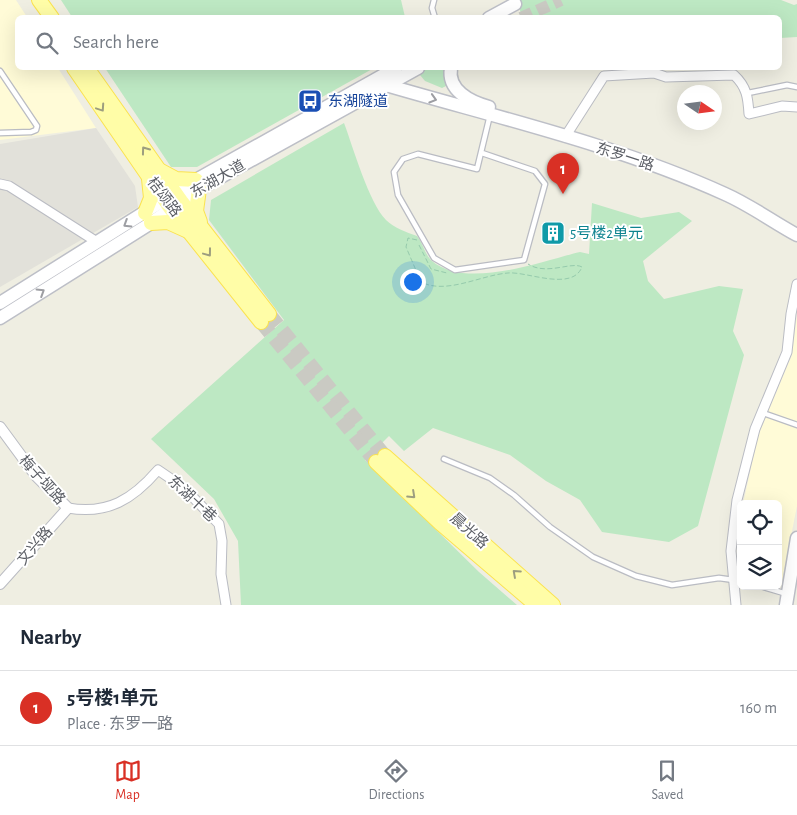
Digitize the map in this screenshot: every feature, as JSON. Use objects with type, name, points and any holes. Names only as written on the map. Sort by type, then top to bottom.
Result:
[{"type":"main road","points":[[28,0],[38,15]]},
{"type":"main road","points":[[39,0],[50,15]]},
{"type":"main road","points":[[495,15],[515,4]]},
{"type":"main road","name":"桔颂路","points":[[76,70],[265,318]]},
{"type":"main road","name":"桔颂路","points":[[88,70],[154,173]]},
{"type":"main road","name":"东湖大道","points":[[0,318],[173,200],[393,70]]},
{"type":"main road","name":"东湖大道","points":[[198,185],[414,70]]},
{"type":"main road","name":"东罗一路","points":[[451,70],[450,79],[455,89],[475,103],[686,177],[727,195],[797,235]]},
{"type":"main road","name":"东罗一路","points":[[386,85],[490,116],[567,134],[652,158],[730,189],[797,228]]},
{"type":"main road","points":[[154,173],[198,185],[196,211],[198,230],[148,218],[154,173]]},
{"type":"main road","name":"东湖大道","points":[[0,303],[98,242],[148,218]]},
{"type":"main road","name":"晨光路","points":[[536,605],[440,522],[380,459],[553,605]]},
{"type":"main road","points":[[789,601],[797,538]]},
{"type":"main road","points":[[789,601],[797,576]]},
{"type":"street","points":[[567,134],[604,76],[654,73],[666,77],[734,75],[742,82],[748,93],[749,114],[782,106],[797,107]]},
{"type":"street","points":[[0,184],[9,186],[98,242]]},
{"type":"street","points":[[736,605],[737,580],[731,551],[737,500],[755,429],[787,352],[791,314],[797,284]]},
{"type":"street","name":"梅子垭路","points":[[0,426],[36,476],[68,508]]},
{"type":"street","name":"东湖十巷","points":[[68,508],[87,512],[110,506],[131,497],[158,470],[183,488],[219,524],[222,540],[221,574],[226,605]]},
{"type":"street","name":"文兴路","points":[[0,584],[68,508]]},
{"type":"lane","points":[[434,0],[432,8],[434,15]]},
{"type":"lane","points":[[0,71],[36,126],[36,130],[31,132],[0,133]]},
{"type":"lane","points":[[748,93],[787,85],[797,87]]},
{"type":"lane","points":[[482,153],[535,171],[545,184],[524,260],[455,270],[434,258],[398,195],[394,172],[403,159],[418,154],[477,169],[490,116]]},
{"type":"lane","points":[[763,413],[797,425]]},
{"type":"lane","points":[[444,459],[490,478],[514,495],[550,527],[593,557],[636,576],[672,585],[719,578],[737,580]]},
{"type":"lane","points":[[768,590],[789,601]]},
{"type":"shaded area","points":[[0,0],[16,0],[26,15],[15,15],[15,70],[59,70],[96,128],[0,140]]},
{"type":"shaded area","points":[[96,128],[135,186],[138,207],[0,287],[0,144]]},
{"type":"shaded area","points":[[797,315],[797,506],[782,581],[782,500],[744,500],[758,436],[792,355]]},
{"type":"green space","points":[[61,0],[401,0],[405,15],[71,15]]},
{"type":"green space","points":[[517,0],[781,0],[794,5],[797,4],[797,37],[782,38],[782,15],[521,15]]},
{"type":"green space","points":[[106,70],[370,70],[197,167],[171,167]]},
{"type":"green space","points":[[421,70],[444,70],[448,85],[442,88],[425,81],[420,75]]},
{"type":"green space","points":[[344,123],[368,188],[380,212],[386,220],[400,230],[417,236],[432,261],[447,269],[464,273],[504,271],[580,252],[589,254],[592,203],[641,218],[679,212],[692,221],[643,261],[648,281],[664,299],[719,286],[743,289],[733,331],[744,355],[698,526],[669,542],[602,532],[580,500],[546,481],[510,455],[433,428],[404,451],[389,436],[365,460],[479,572],[517,605],[241,605],[238,541],[214,499],[151,439],[284,320],[209,220],[211,200]]},
{"type":"tunnel","points":[[528,15],[561,0]]},
{"type":"tunnel","points":[[269,314],[385,456]]},
{"type":"tunnel","points":[[261,322],[376,462]]},
{"type":"place","name":"东湖隧道","points":[[310,101]]},
{"type":"place","name":"5号楼1单元","points":[[563,194]]},
{"type":"place","name":"5号楼2单元","points":[[553,233]]}]
